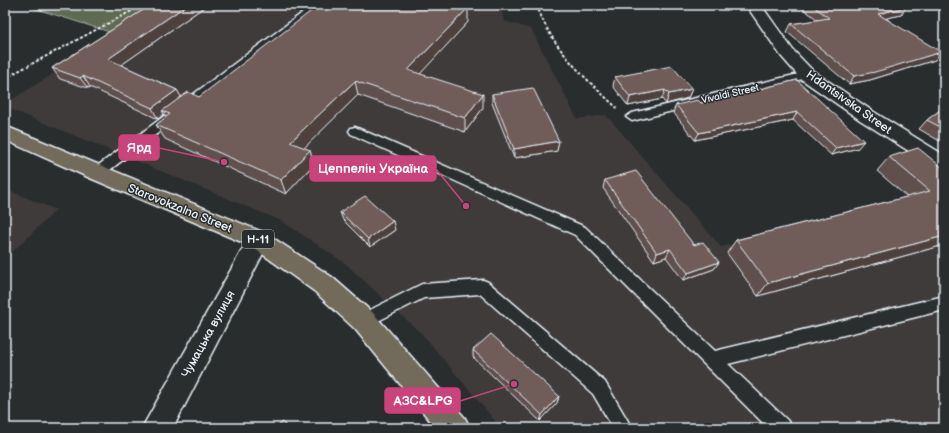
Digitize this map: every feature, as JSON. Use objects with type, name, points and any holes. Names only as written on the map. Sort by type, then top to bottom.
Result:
[{"type":"main road","name":"Starovokzalna Street","points":[[5,132],[97,173],[259,240],[323,284],[364,321],[455,428]]},
{"type":"street","name":"Hdantsivska Street","points":[[753,5],[787,53],[807,75],[867,116],[944,164]]},
{"type":"street","name":"Чумацька вулиця","points":[[156,428],[259,240]]},
{"type":"lane","points":[[97,173],[319,5]]},
{"type":"lane","name":"Vivaldi Street","points":[[632,117],[807,75]]},
{"type":"lane","points":[[355,131],[580,231],[781,428]]},
{"type":"lane","points":[[364,321],[422,291],[483,287],[599,388],[623,428]]},
{"type":"lane","points":[[712,360],[944,303]]},
{"type":"path","points":[[5,78],[143,5]]},
{"type":"path","points":[[537,5],[552,36],[577,68],[621,112],[632,117]]},
{"type":"shaded area","points":[[163,5],[500,5],[504,21],[531,29],[577,119],[606,115],[721,247],[944,192],[944,428],[501,428],[424,336],[346,264],[282,221],[5,107],[5,104]]},
{"type":"shaded area","points":[[5,189],[56,210],[5,259]]},
{"type":"green space","points":[[24,5],[163,5],[116,34]]},
{"type":"building","points":[[151,5],[187,5],[108,59],[177,90],[152,108],[83,76],[80,78],[52,68]]},
{"type":"building","points":[[319,5],[456,5],[468,8],[408,70],[483,94],[465,118],[355,81],[290,142],[310,150],[281,180],[156,125],[170,114],[162,111],[188,92],[199,97]]},
{"type":"building","points":[[812,5],[903,5],[906,7],[878,14],[941,52],[875,72],[854,76],[791,24],[829,18]]},
{"type":"building","points":[[672,66],[692,89],[669,94],[665,90],[630,97],[615,77]]},
{"type":"building","points":[[797,80],[864,141],[836,148],[797,112],[699,133],[676,105],[698,100],[701,103]]},
{"type":"building","points":[[533,88],[559,141],[514,149],[492,94]]},
{"type":"building","points":[[944,107],[944,129],[927,120]]},
{"type":"building","points":[[918,148],[944,169],[944,236],[768,283],[736,240],[930,191],[889,157]]},
{"type":"building","points":[[636,171],[694,245],[703,242],[719,262],[688,273],[670,249],[657,253],[605,180]]},
{"type":"building","points":[[365,196],[393,221],[368,239],[340,212]]},
{"type":"building","points":[[491,334],[559,396],[542,415],[473,350]]},
{"type":"building","points":[[283,422],[287,428],[275,428]]},
{"type":"place","name":"Ярд","points":[[224,162]]},
{"type":"place","name":"Цеппелін Україна","points":[[466,206]]},
{"type":"place","name":"АЗС&LPG","points":[[514,384]]}]
